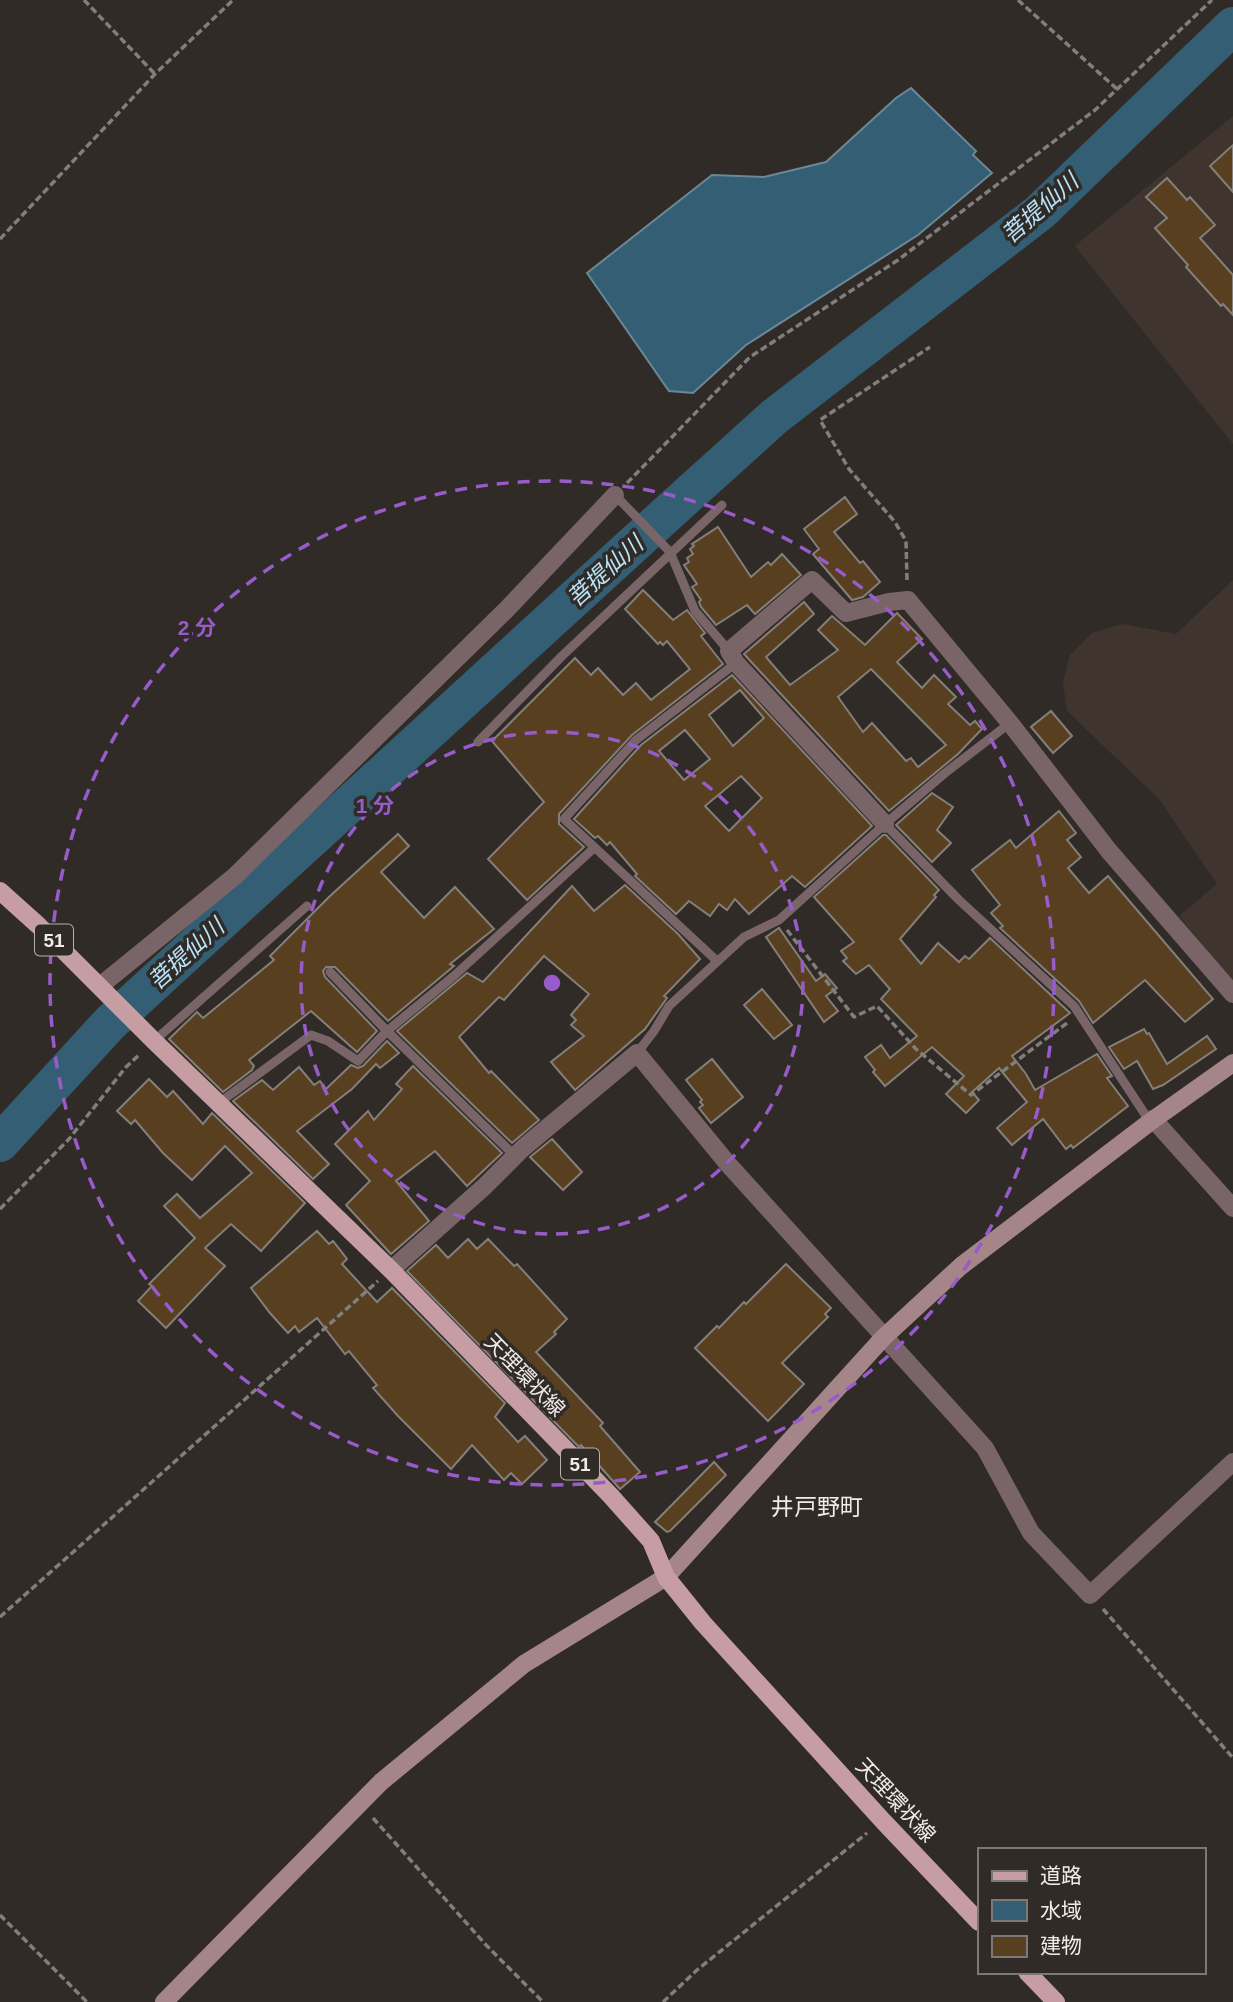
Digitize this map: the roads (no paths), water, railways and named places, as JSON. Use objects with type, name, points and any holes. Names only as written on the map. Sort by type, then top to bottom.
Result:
[{"type":"main road","name":"天理環状線","points":[[0,891],[391,1270],[610,1495],[651,1541],[666,1577],[703,1623],[978,1921]]},
{"type":"main road","points":[[1029,1974],[1056,2002]]},
{"type":"street","points":[[103,989],[236,876],[617,498]]},
{"type":"street","points":[[884,824],[732,657],[812,580],[846,612],[908,600],[1010,723],[1109,851],[1233,994]]},
{"type":"street","points":[[391,1270],[515,1156],[637,1053],[728,1164],[839,1290],[856,1304],[883,1338],[985,1448],[1031,1534],[1090,1595],[1233,1462]]},
{"type":"street","points":[[164,2002],[381,1782],[524,1664],[666,1577],[883,1338],[961,1266],[1233,1063]]},
{"type":"street","points":[[1152,1121],[1233,1208]]},
{"type":"lane","points":[[617,498],[668,550],[695,611],[732,657],[636,740],[564,819],[717,961]]},
{"type":"lane","points":[[478,742],[668,550],[722,505]]},
{"type":"lane","points":[[637,1053],[669,1006],[744,937],[779,920],[884,824],[1010,723]]},
{"type":"lane","points":[[884,824],[959,900],[1074,1006],[1152,1121]]},
{"type":"lane","points":[[219,1103],[311,1035],[328,1041],[359,1061],[387,1031],[455,975],[594,848]]},
{"type":"lane","points":[[152,1038],[227,979],[307,906]]},
{"type":"lane","points":[[330,972],[515,1156]]},
{"type":"water","points":[[911,88],[976,151],[973,155],[992,173],[918,235],[746,345],[693,393],[669,391],[587,273],[712,175],[764,177],[826,162],[896,98]]},
{"type":"waterway","name":"菩提仙川","points":[[0,1143],[110,1023],[670,511],[774,417],[1040,212],[1233,26]]},
{"type":"district","name":"井戸野町","points":[[817,1507]]}]
